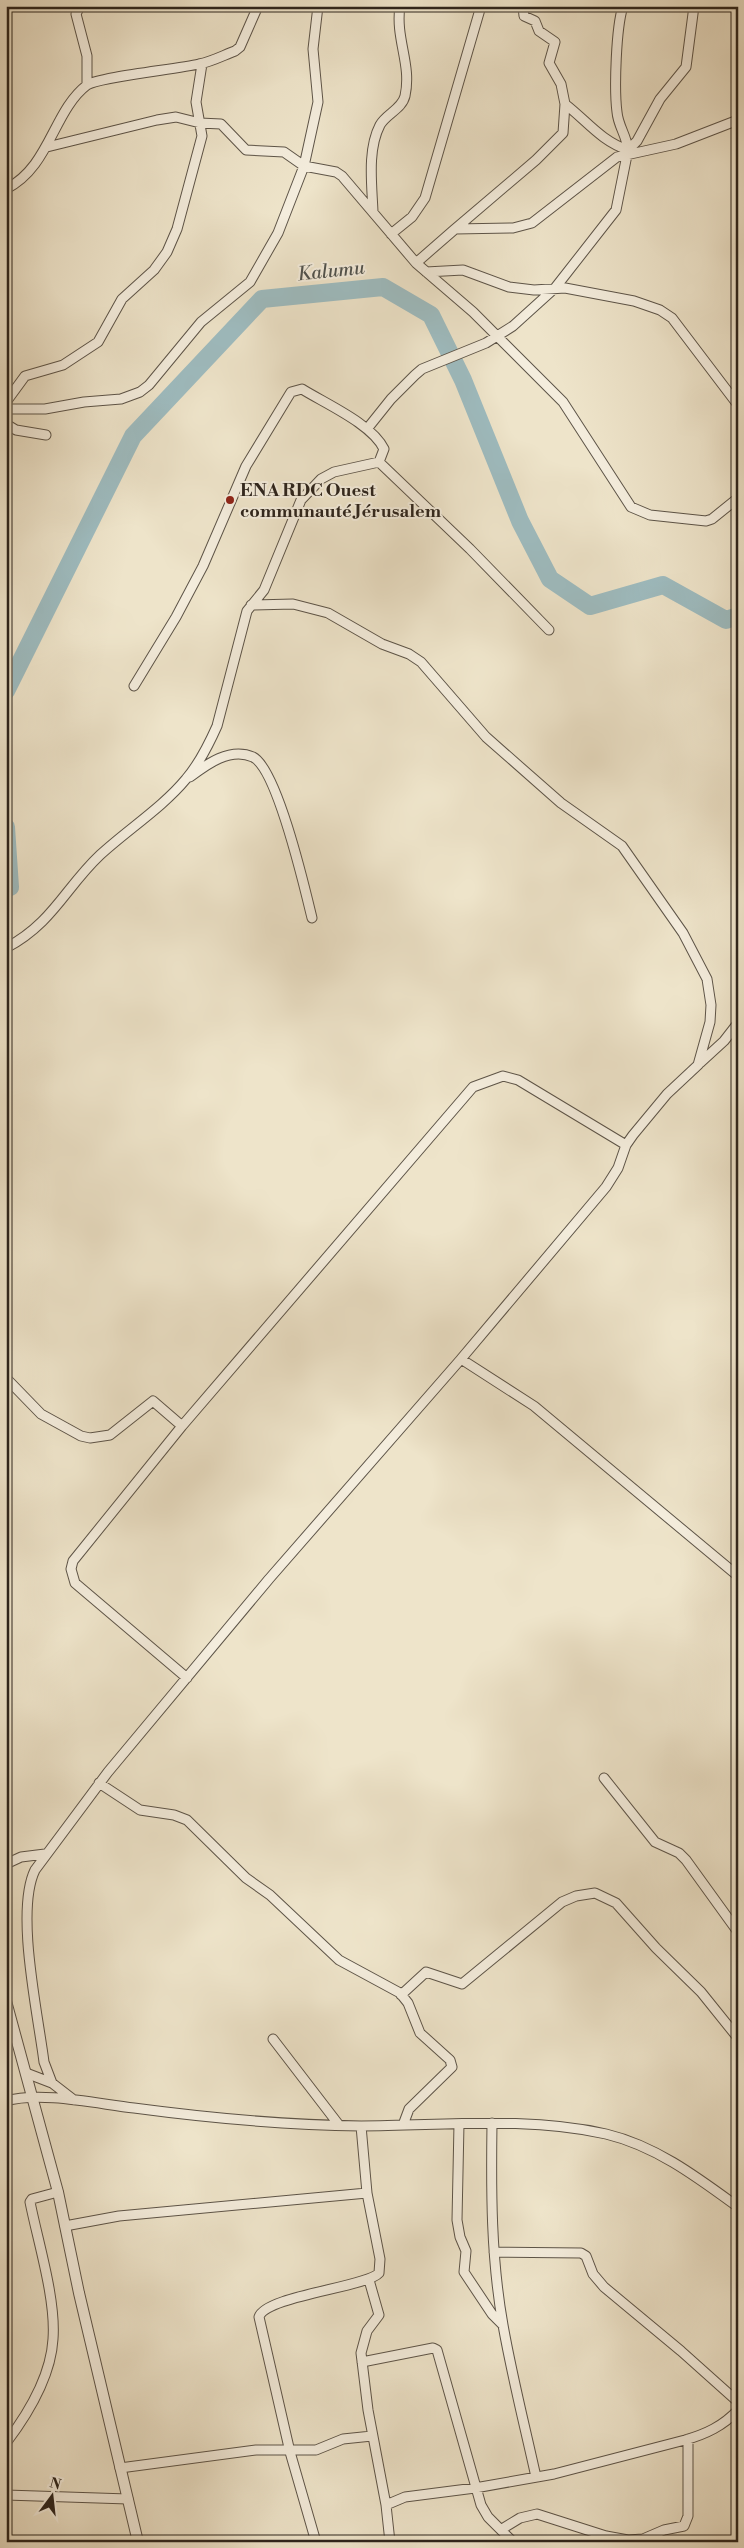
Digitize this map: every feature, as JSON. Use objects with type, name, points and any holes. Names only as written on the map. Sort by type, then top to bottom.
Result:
[{"type":"street","points":[[80,6],[76,14],[87,56],[88,85]]},
{"type":"street","points":[[6,189],[21,180],[47,148],[72,102],[88,85],[202,64],[240,47],[258,6]]},
{"type":"street","points":[[6,409],[45,409],[84,402],[121,399],[146,388],[201,322],[254,278],[278,233],[304,166],[318,98],[314,49],[318,6]]},
{"type":"street","points":[[373,212],[372,165],[376,137],[382,122],[403,102],[408,80],[399,37],[400,6]]},
{"type":"street","points":[[392,234],[412,217],[425,198],[481,6]]},
{"type":"street","points":[[416,263],[558,140],[565,127],[565,104],[561,84],[550,63],[555,42],[539,31],[535,21],[524,16],[523,6]]},
{"type":"street","points":[[367,429],[390,399],[415,374],[438,362],[470,351],[497,336],[536,308],[616,210],[628,152],[627,142],[617,113],[616,93],[623,6]]},
{"type":"street","points":[[628,152],[637,141],[660,99],[686,67],[694,6]]},
{"type":"street","points":[[6,402],[26,376],[63,365],[98,342],[122,299],[157,266],[177,230],[202,136],[196,102],[202,64]]},
{"type":"street","points":[[565,104],[585,120],[602,138],[628,152]]},
{"type":"street","points":[[47,148],[157,120],[176,117],[200,123],[225,126],[246,150],[284,152],[304,166],[336,172],[342,176],[416,263],[497,336],[566,407],[627,503],[635,511],[650,515],[709,520],[738,498]]},
{"type":"street","points":[[455,229],[524,226],[540,218],[607,163],[628,152],[676,144],[738,120]]},
{"type":"street","points":[[426,272],[455,269],[510,287],[534,290],[554,288],[634,301],[667,314],[738,406]]},
{"type":"street","points":[[134,686],[176,617],[203,566],[246,466],[291,392],[302,389],[367,429],[384,449],[379,462]]},
{"type":"street","points":[[6,424],[16,430],[46,435]]},
{"type":"street","points":[[186,779],[210,742],[217,726],[247,611],[264,590],[301,500],[310,489],[334,472],[379,462]]},
{"type":"street","points":[[379,462],[470,549],[549,630]]},
{"type":"street","points":[[251,605],[293,604],[320,610],[351,625],[382,644],[415,657],[486,737],[561,803],[622,846],[683,933],[707,979],[711,1004],[710,1022],[698,1065]]},
{"type":"street","points":[[6,948],[35,930],[64,900],[99,856],[186,779],[211,762],[234,755],[253,758],[261,764],[268,775],[282,812],[312,918]]},
{"type":"street","points":[[52,2083],[44,2062],[26,1913],[31,1879],[45,1854],[99,1783],[310,1530],[461,1359],[606,1187],[618,1168],[626,1146],[667,1094],[724,1041],[738,1023]]},
{"type":"street","points":[[187,1678],[75,1583],[71,1569],[73,1561],[182,1426],[473,1087],[503,1076],[518,1080],[626,1146]]},
{"type":"street","points":[[461,1359],[534,1406],[738,1576]]},
{"type":"street","points":[[6,1378],[41,1414],[81,1436],[90,1438],[110,1435],[153,1401],[182,1426]]},
{"type":"street","points":[[604,1778],[655,1842],[679,1853],[686,1860],[734,1918],[738,1932]]},
{"type":"street","points":[[99,1783],[140,1810],[174,1815],[187,1820],[246,1878],[270,1895],[339,1960],[401,1995],[410,2008],[420,2033],[450,2060],[452,2067],[409,2109],[403,2125]]},
{"type":"street","points":[[6,1864],[30,1855],[45,1854]]},
{"type":"street","points":[[401,1995],[426,1972],[462,1984],[562,1902],[576,1896],[595,1893],[616,1904],[656,1948],[702,1992],[738,2038]]},
{"type":"street","points":[[6,2001],[58,2192],[138,2542]]},
{"type":"street","points":[[273,2039],[339,2125]]},
{"type":"street","points":[[26,2073],[52,2083],[74,2101]]},
{"type":"street","points":[[6,2101],[33,2098],[74,2101],[202,2117],[339,2125],[528,2123],[572,2128],[607,2135],[636,2144],[663,2156],[738,2207]]},
{"type":"street","points":[[492,2123],[491,2186],[494,2252],[503,2325],[536,2477]]},
{"type":"street","points":[[459,2124],[457,2220],[460,2237],[466,2250],[464,2272],[492,2314],[503,2325]]},
{"type":"street","points":[[316,2542],[290,2452],[259,2321],[260,2314],[316,2291],[369,2280],[379,2273],[380,2258],[368,2193],[361,2126]]},
{"type":"street","points":[[6,2443],[44,2376],[53,2338],[48,2287],[30,2202],[32,2199],[58,2192]]},
{"type":"street","points":[[65,2226],[119,2216],[368,2193]]},
{"type":"street","points":[[494,2252],[581,2252],[586,2256],[593,2274],[604,2287],[681,2351],[738,2402]]},
{"type":"street","points":[[369,2280],[378,2315],[363,2340],[362,2362],[372,2436],[386,2505],[390,2542]]},
{"type":"street","points":[[362,2362],[433,2348],[437,2350],[475,2488],[485,2512],[513,2542]]},
{"type":"street","points":[[386,2505],[405,2497],[475,2488],[536,2477],[688,2440],[705,2435],[738,2410]]},
{"type":"street","points":[[120,2468],[256,2450],[274,2449],[290,2452],[316,2450],[343,2439],[372,2436]]},
{"type":"street","points":[[502,2529],[520,2518],[536,2514],[606,2536],[628,2540],[643,2539],[664,2530],[684,2526],[688,2516],[688,2440]]},
{"type":"street","points":[[6,2495],[128,2499]]},
{"type":"waterway","name":"Kalumu","points":[[6,691],[133,436],[262,299],[383,287],[431,315],[463,380],[520,521],[550,579],[590,606],[663,585],[726,620],[738,616]]},
{"type":"waterway","name":"Kalumu","points":[[6,827],[10,887],[6,889]]},
{"type":"place","name":"ENA RDC Ouest communauté Jérusalem","points":[[230,500]]}]
